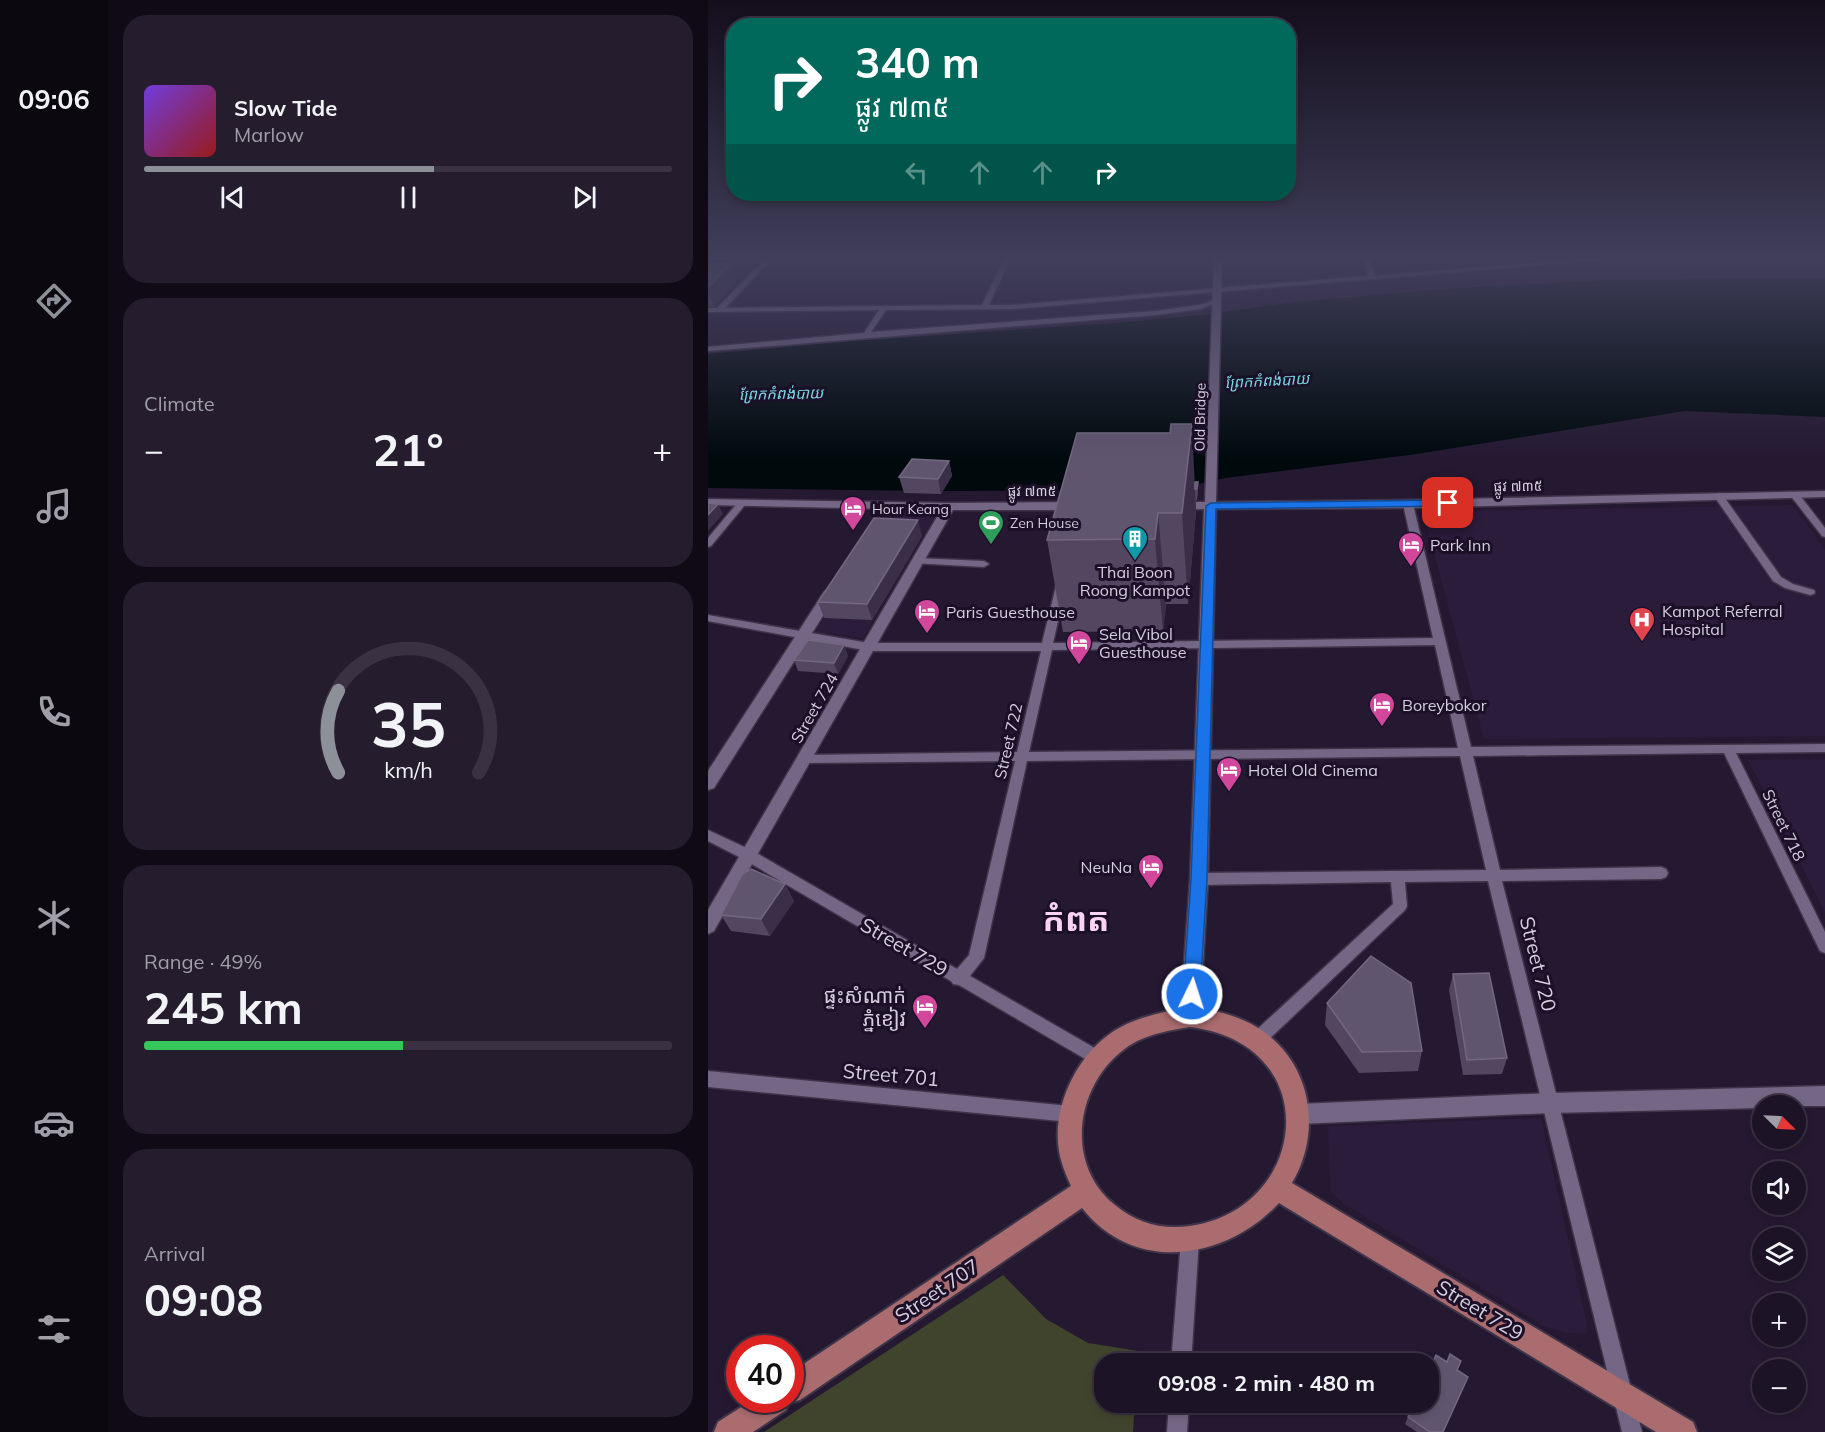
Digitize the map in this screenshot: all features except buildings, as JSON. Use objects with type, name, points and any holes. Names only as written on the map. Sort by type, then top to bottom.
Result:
[{"type":"main road","points":[[1190,1017],[1210,1019],[1229,1024],[1258,1039],[1280,1063],[1294,1094],[1299,1114],[1294,1153],[1277,1188],[1263,1205],[1239,1223],[1212,1235],[1190,1240],[1156,1239],[1124,1228],[1098,1208],[1084,1192],[1072,1159],[1070,1114],[1081,1085],[1099,1059],[1131,1033],[1164,1020],[1190,1017]]},
{"type":"main road","name":"Street 729","points":[[1277,1188],[1683,1432]]},
{"type":"main road","name":"Street 707","points":[[804,1381],[1084,1192]]},
{"type":"main road","points":[[728,1432],[756,1413]]},
{"type":"street","points":[[866,335],[872,326]]},
{"type":"street","points":[[708,349],[987,326]]},
{"type":"street","name":"Old Bridge","points":[[1190,1017],[1199,879],[1215,326]]},
{"type":"street","name":"ផ្លូវ ៧៣៥","points":[[1165,506],[1211,500],[1408,504],[1825,494]]},
{"type":"street","points":[[1795,495],[1825,534]]},
{"type":"street","points":[[1719,496],[1777,579],[1789,586],[1810,592]]},
{"type":"street","name":"ផ្លូវ ៧៣៥","points":[[708,502],[883,511],[948,507],[1084,510]]},
{"type":"street","points":[[708,544],[742,503]]},
{"type":"street","name":"Street 720","points":[[1408,504],[1494,875],[1632,1432]]},
{"type":"street","name":"Street 724","points":[[708,926],[948,507]]},
{"type":"street","points":[[916,561],[984,564]]},
{"type":"street","name":"Street 722","points":[[958,979],[976,958],[1065,571]]},
{"type":"street","points":[[708,784],[841,576]]},
{"type":"street","points":[[708,618],[869,647],[1046,647],[1440,640]]},
{"type":"street","points":[[805,759],[1465,750],[1825,748]]},
{"type":"street","name":"Street 718","points":[[1728,749],[1825,947]]},
{"type":"street","name":"Street 729","points":[[708,835],[748,855],[1099,1059]]},
{"type":"street","points":[[1199,879],[1661,873]]},
{"type":"street","points":[[1258,1039],[1400,906],[1398,876]]},
{"type":"street","name":"Street 701","points":[[708,1079],[1070,1114]]},
{"type":"street","points":[[1299,1114],[1551,1102],[1825,1096]]},
{"type":"street","points":[[1182,1353],[1190,1240]]},
{"type":"street","points":[[1177,1432],[1178,1413]]},
{"type":"shaded area","name":"Kampot Referral Hospital","points":[[1793,505],[1825,550],[1825,736],[1484,739],[1423,512]]},
{"type":"shaded area","points":[[889,515],[934,517],[863,638],[815,632]]},
{"type":"shaded area","points":[[1825,759],[1825,912],[1748,760]]},
{"type":"shaded area","points":[[1541,1118],[1587,1324],[1585,1334],[1563,1332],[1544,1326],[1344,1204],[1331,1192],[1328,1126]]},
{"type":"green space","points":[[1003,1275],[1046,1319],[1088,1343],[1138,1351],[1138,1353],[1094,1353],[1094,1413],[1134,1413],[1133,1432],[764,1432],[793,1413],[804,1413],[804,1406]]},
{"type":"water","name":"ព្រែកកំពង់បាយ","points":[[1074,326],[1825,326],[1825,417],[1685,411],[1417,454],[1225,478],[1170,490],[927,491],[708,488],[708,354]]},
{"type":"place","name":"Hour Keang","points":[[853,532]]},
{"type":"place","name":"Zen House","points":[[991,546]]},
{"type":"place","name":"Thai Boon Roong Kampot","points":[[1135,562]]},
{"type":"place","name":"Park Inn","points":[[1411,568]]},
{"type":"place","name":"Paris Guesthouse","points":[[927,635]]},
{"type":"place","name":"Kampot Referral Hospital","points":[[1642,643]]},
{"type":"place","name":"Sela Vibol Guesthouse","points":[[1079,666]]},
{"type":"place","name":"Boreybokor","points":[[1382,728]]},
{"type":"place","name":"Hotel Old Cinema","points":[[1229,793]]},
{"type":"place","name":"NeuNa","points":[[1151,890]]},
{"type":"place","name":"ផ្ទះសំណាក់ ភ្នំខៀវ","points":[[925,1030]]},
{"type":"district","name":"កំពត","points":[[1076,919]]},
{"type":"route","points":[[1192,994],[1199,879],[1211,506],[1448,503]]}]
